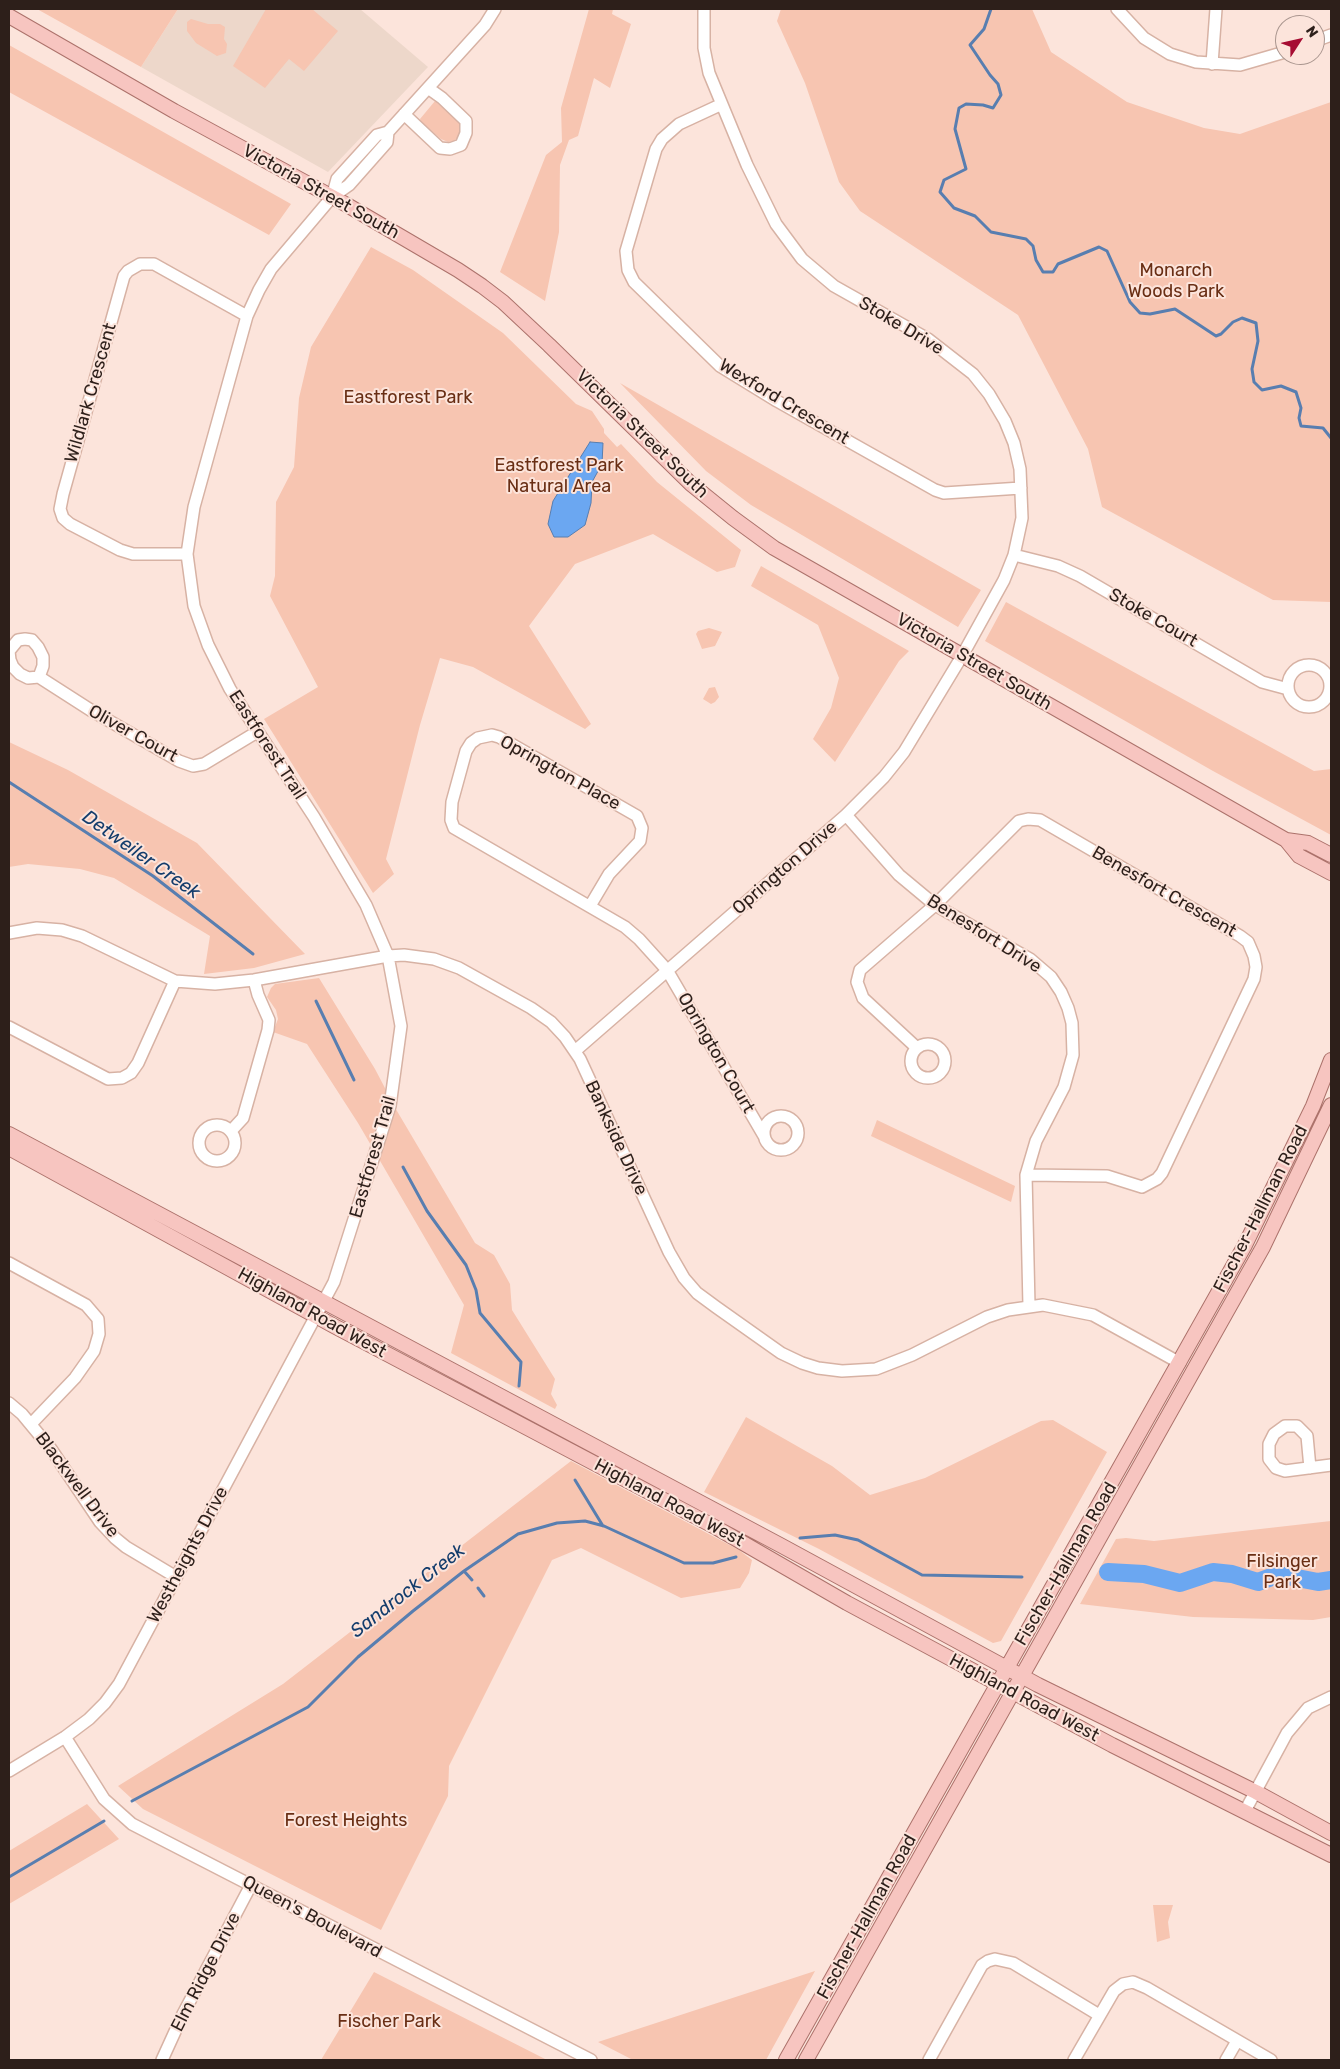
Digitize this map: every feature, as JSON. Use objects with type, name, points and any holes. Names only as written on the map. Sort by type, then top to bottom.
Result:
[{"type":"main road","name":"Victoria Street South","points":[[9,16],[458,270],[503,302],[691,484],[774,548],[1286,840],[1299,856],[1331,873]]},
{"type":"main road","name":"Victoria Street South","points":[[1286,840],[1308,843],[1331,855]]},
{"type":"main road","name":"Fischer-Hallman Road","points":[[786,2060],[1245,1245],[1313,1106],[1331,1060]]},
{"type":"main road","name":"Fischer-Hallman Road","points":[[806,2060],[1263,1247],[1331,1105]]},
{"type":"main road","name":"Highland Road West","points":[[9,1134],[1022,1677],[1256,1792],[1331,1833]]},
{"type":"main road","name":"Highland Road West","points":[[9,1148],[316,1316],[630,1481],[759,1551],[847,1603],[1112,1745],[1331,1855]]},
{"type":"street","name":"Eastforest Trail","points":[[324,1302],[343,1260],[390,1106],[401,1026],[388,956],[366,905],[314,817],[230,689],[208,646],[194,606],[187,554],[194,507],[247,316],[259,290],[271,269],[332,197],[349,185],[387,142],[388,132],[485,25],[495,9]]},
{"type":"street","name":"Stoke Drive","points":[[704,9],[704,48],[708,73],[720,105],[776,224],[802,259],[834,286],[928,339],[973,374],[989,394],[1005,420],[1014,443],[1020,468],[1022,518],[1014,555],[1004,580],[962,656]]},
{"type":"street","points":[[1117,9],[1144,38],[1170,54],[1196,62],[1240,65],[1275,55]]},
{"type":"street","points":[[1212,64],[1216,9]]},
{"type":"street","points":[[404,114],[440,148],[450,149],[461,145],[466,133],[466,121],[442,98],[428,88]]},
{"type":"street","name":"Wexford Crescent","points":[[720,105],[679,124],[662,139],[656,149],[626,252],[628,270],[634,282],[720,366],[770,397],[935,490],[944,493],[1021,488]]},
{"type":"street","name":"Wildlark Crescent","points":[[187,554],[133,554],[120,550],[70,524],[63,518],[60,509],[62,494],[124,276],[128,271],[140,264],[154,264],[247,316]]},
{"type":"street","name":"Stoke Court","points":[[1014,555],[1058,566],[1080,576],[1262,682],[1288,688]]},
{"type":"street","name":"Oprington Drive","points":[[574,1051],[846,815],[884,777],[904,752],[962,656]]},
{"type":"street","name":"Oliver Court","points":[[39,677],[92,711],[180,762],[193,766],[204,764],[257,732]]},
{"type":"street","name":"Oprington Place","points":[[590,906],[609,874],[640,841],[642,828],[637,816],[499,737],[492,735],[478,738],[466,751],[452,802],[450,820],[454,828],[625,927],[650,950],[667,970]]},
{"type":"street","name":"Benesfort Drive","points":[[846,815],[899,875],[935,905],[1030,959],[1051,977],[1061,992],[1068,1008],[1072,1023],[1074,1055],[1064,1087],[1036,1142],[1026,1175],[1030,1306]]},
{"type":"street","name":"Benesfort Crescent","points":[[917,1048],[863,998],[857,982],[860,970],[935,905],[1019,822],[1028,819],[1040,820],[1248,942],[1256,967],[1254,978],[1162,1173],[1142,1187],[1107,1176],[1026,1175]]},
{"type":"street","name":"Bankside Drive","points":[[9,933],[37,928],[62,930],[75,934],[175,981],[215,984],[254,980],[388,956],[408,955],[434,958],[458,968],[538,1012],[560,1032],[580,1059],[669,1252],[684,1278],[697,1293],[781,1352],[818,1368],[842,1371],[876,1369],[912,1355],[987,1317],[1008,1310],[1043,1305],[1093,1315],[1180,1362]]},
{"type":"street","name":"Oprington Court","points":[[667,970],[764,1136]]},
{"type":"street","points":[[230,1131],[243,1118],[268,1030],[269,1020],[258,996],[254,980]]},
{"type":"street","points":[[9,1027],[108,1078],[127,1076],[138,1063],[175,981]]},
{"type":"street","points":[[9,1263],[86,1304],[98,1318],[99,1334],[94,1352],[75,1378],[31,1424]]},
{"type":"street","name":"Westheights Drive","points":[[9,1771],[65,1737],[89,1719],[105,1703],[119,1684],[324,1302]]},
{"type":"street","name":"Blackwell Drive","points":[[9,1402],[31,1424],[51,1449],[100,1522],[115,1538],[126,1547],[176,1577]]},
{"type":"street","points":[[1310,1468],[1307,1436],[1297,1426],[1286,1426],[1274,1434],[1269,1444],[1269,1459],[1276,1468],[1285,1471],[1310,1468],[1331,1465]]},
{"type":"street","points":[[1246,1811],[1287,1733],[1308,1708],[1331,1697]]},
{"type":"street","name":"Queen's Boulevard","points":[[65,1737],[104,1798],[132,1824],[591,2060]]},
{"type":"street","name":"Elm Ridge Drive","points":[[162,2060],[251,1885]]},
{"type":"street","points":[[930,2060],[982,1965],[995,1959],[1013,1963],[1099,2015]]},
{"type":"street","points":[[1074,2060],[1114,1991],[1123,1984],[1132,1982],[1147,1988],[1271,2060]]},
{"type":"street","points":[[1226,2060],[1236,2041]]},
{"type":"shaded area","points":[[178,9],[360,9],[428,67],[328,172],[141,67]]},
{"type":"green space","points":[[37,9],[178,9],[141,67]]},
{"type":"green space","points":[[266,9],[312,9],[338,31],[304,71],[289,59],[265,88],[233,66]]},
{"type":"green space","points":[[589,9],[613,9],[612,14],[631,24],[610,88],[594,78],[578,136],[569,140],[560,165],[559,232],[545,301],[500,272],[546,155],[562,142],[561,108]]},
{"type":"green space","name":"Monarch Woods Park","points":[[781,9],[1032,9],[1051,52],[1127,102],[1204,128],[1240,134],[1331,102],[1331,602],[1273,600],[1102,507],[1088,449],[1018,315],[860,211],[839,182],[805,83],[777,21]]},
{"type":"green space","points":[[191,19],[208,24],[220,24],[225,27],[226,53],[217,56],[196,43],[187,31],[187,22]]},
{"type":"green space","points":[[9,45],[291,204],[269,235],[9,92]]},
{"type":"green space","points":[[435,101],[460,122],[461,134],[454,141],[448,142],[441,139],[421,122],[420,119]]},
{"type":"green space","name":"Eastforest Park","points":[[371,247],[413,270],[503,333],[576,404],[592,411],[604,429],[604,433],[617,447],[621,444],[657,482],[741,550],[735,567],[717,572],[653,534],[575,564],[529,626],[591,724],[585,729],[473,667],[440,658],[420,725],[386,859],[394,874],[373,893],[264,719],[318,687],[270,596],[275,576],[276,502],[294,467],[299,398],[311,347]]},
{"type":"green space","points":[[620,383],[981,590],[958,627],[751,505],[706,471]]},
{"type":"green space","points":[[761,566],[909,651],[899,661],[835,762],[813,739],[831,708],[839,678],[818,625],[751,586]]},
{"type":"green space","points":[[1006,602],[1314,771],[1331,769],[1331,835],[1213,771],[985,641]]},
{"type":"green space","points":[[709,628],[722,632],[715,646],[702,649],[696,634],[698,631]]},
{"type":"green space","points":[[715,687],[719,697],[711,704],[703,699],[709,688]]},
{"type":"green space","points":[[9,742],[68,770],[197,843],[305,954],[254,968],[204,974],[210,936],[114,878],[80,869],[28,864],[9,867]]},
{"type":"green space","points":[[319,978],[375,1069],[397,1111],[475,1243],[494,1255],[510,1284],[512,1310],[555,1379],[551,1394],[557,1405],[555,1409],[451,1353],[464,1305],[358,1123],[307,1044],[273,1032],[278,1019],[276,1010],[267,997],[271,988],[275,984]]},
{"type":"green space","points":[[877,1120],[1015,1186],[1011,1202],[871,1136]]},
{"type":"green space","points":[[746,1417],[832,1466],[870,1495],[925,1478],[1041,1421],[1053,1420],[1107,1452],[1001,1641],[993,1643],[819,1549],[704,1492]]},
{"type":"green space","name":"Forest Heights","points":[[571,1461],[739,1550],[752,1560],[749,1573],[740,1588],[681,1598],[581,1548],[552,1560],[449,1766],[448,1796],[381,1930],[143,1809],[118,1786],[283,1684]]},
{"type":"green space","name":"Filsinger Park","points":[[1331,1521],[1331,1617],[1313,1620],[1193,1617],[1080,1604],[1116,1539],[1126,1538],[1154,1541]]},
{"type":"green space","points":[[87,1804],[119,1839],[9,1904],[9,1851]]},
{"type":"green space","points":[[1153,1905],[1173,1905],[1168,1922],[1170,1938],[1157,1942]]},
{"type":"green space","points":[[815,1971],[766,2060],[633,2060],[598,2042]]},
{"type":"green space","name":"Fischer Park","points":[[374,1972],[547,2060],[321,2060]]},
{"type":"water","points":[[590,442],[603,443],[602,464],[592,482],[591,503],[585,525],[568,537],[554,537],[548,524],[553,501]]},
{"type":"waterway","points":[[991,9],[984,29],[970,45],[998,84],[1001,95],[993,108],[983,105],[966,104],[959,108],[955,129],[966,169],[944,180],[940,192],[954,208],[975,216],[991,232],[1026,239],[1033,246],[1036,260],[1043,272],[1053,272],[1058,264],[1099,247],[1107,251],[1130,302],[1140,313],[1150,314],[1175,309],[1216,336],[1221,334],[1233,322],[1242,318],[1256,323],[1258,341],[1252,369],[1254,382],[1262,390],[1281,386],[1296,392],[1301,408],[1299,418],[1301,426],[1323,428],[1331,438]]},
{"type":"waterway","name":"Detweiler Creek","points":[[9,782],[153,876],[253,954]]},
{"type":"waterway","name":"Detweiler Creek","points":[[316,1001],[354,1080]]},
{"type":"waterway","name":"Detweiler Creek","points":[[403,1167],[427,1211],[466,1265],[476,1290],[480,1313],[521,1362],[519,1386]]},
{"type":"waterway","name":"Detweiler Creek","points":[[575,1480],[603,1526]]},
{"type":"waterway","name":"Sandrock Creek","points":[[132,1801],[308,1707],[358,1657],[413,1611],[464,1571],[518,1534],[557,1523],[585,1521],[604,1526],[684,1563],[713,1563],[736,1557]]},
{"type":"waterway","name":"Sandrock Creek","points":[[800,1538],[835,1535],[858,1540],[922,1575],[1022,1577]]},
{"type":"waterway","points":[[464,1571],[472,1580]]},
{"type":"waterway","name":"Sandrock Creek","points":[[1108,1572],[1144,1574],[1180,1583],[1213,1572],[1232,1574],[1258,1582],[1274,1576],[1287,1576],[1318,1582],[1331,1580]]},
{"type":"waterway","points":[[478,1588],[484,1596]]},
{"type":"waterway","name":"Sandrock Creek","points":[[9,1877],[104,1821]]},
{"type":"park label","name":"Eastforest Park Natural Area","points":[[559,476]]}]
